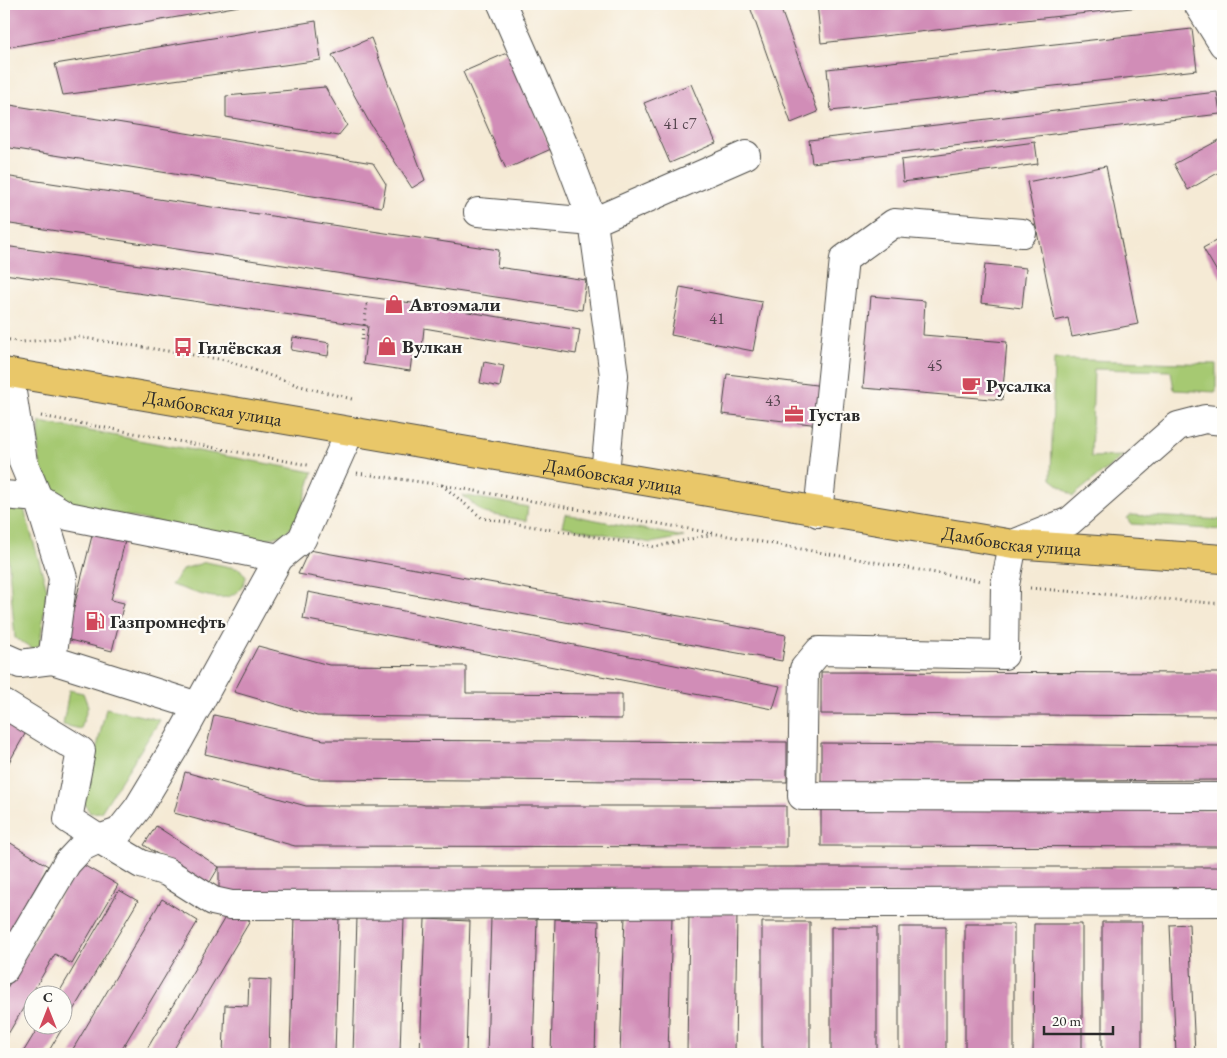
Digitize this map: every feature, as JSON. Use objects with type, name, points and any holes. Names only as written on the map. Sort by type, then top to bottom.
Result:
[{"type":"main road","name":"Дамбовская улица","points":[[6,373],[1013,544],[1223,560]]},
{"type":"lane","points":[[502,4],[565,148],[593,222],[614,375],[605,474]]},
{"type":"lane","points":[[1198,4],[1223,44]]},
{"type":"lane","points":[[478,212],[593,222],[746,155]]},
{"type":"lane","points":[[818,512],[844,259],[894,223],[1022,233]]},
{"type":"lane","points":[[6,373],[15,411],[23,462],[38,498],[63,578],[52,660]]},
{"type":"lane","points":[[1223,421],[1205,419],[1178,426],[1070,521],[1013,544],[1005,585],[1004,654],[819,651],[804,669],[802,796],[1223,797]]},
{"type":"lane","points":[[4,970],[67,863],[82,847],[119,832],[138,808],[198,706],[279,558],[302,539],[350,431]]},
{"type":"lane","points":[[4,494],[38,498],[68,516],[279,558]]},
{"type":"lane","points":[[4,657],[20,664],[52,660],[198,706]]},
{"type":"lane","points":[[4,704],[81,752],[68,819],[141,864],[167,872],[213,901],[231,905],[1223,902]]},
{"type":"path","points":[[362,340],[367,305],[371,306]]},
{"type":"path","points":[[4,339],[22,342],[78,337],[226,360],[300,386],[352,399]]},
{"type":"path","points":[[15,411],[313,466]]},
{"type":"path","points":[[351,472],[442,485],[1005,585],[1223,604]]},
{"type":"path","points":[[442,485],[482,518],[655,547],[715,534]]},
{"type":"green space","points":[[1054,359],[1216,364],[1216,392],[1174,390],[1171,371],[1094,369],[1091,457],[1123,456],[1073,496],[1051,479]]},
{"type":"green space","points":[[40,422],[313,472],[297,522],[283,535],[253,542],[73,505],[61,497],[53,488],[46,479],[42,469],[39,459]]},
{"type":"green space","points":[[462,495],[528,507],[526,521],[484,513]]},
{"type":"green space","points":[[23,505],[47,589],[39,652],[15,638],[4,508]]},
{"type":"green space","points":[[565,514],[684,537],[651,543],[562,526]]},
{"type":"green space","points":[[1131,515],[1223,520],[1223,530],[1131,524],[1127,518]]},
{"type":"green space","points":[[206,562],[240,569],[246,577],[241,588],[234,594],[225,597],[214,597],[171,585],[183,569]]},
{"type":"green space","points":[[69,690],[83,693],[88,706],[81,729],[63,725]]},
{"type":"green space","points":[[106,708],[160,720],[101,812],[90,813],[84,803]]},
{"type":"building","points":[[4,4],[245,4],[245,5],[4,48]]},
{"type":"building","points":[[749,4],[779,4],[818,112],[791,123]]},
{"type":"building","points":[[817,4],[1149,4],[1149,6],[821,43]]},
{"type":"building","points":[[316,21],[321,60],[63,95],[55,64]]},
{"type":"building","points":[[1192,29],[1197,70],[831,111],[827,69]]},
{"type":"building","points":[[371,38],[425,180],[412,188],[368,120],[332,55]]},
{"type":"building","points":[[509,52],[551,149],[506,169],[463,72]]},
{"type":"building","points":[[691,84],[716,143],[670,163],[644,103]]},
{"type":"building","points":[[325,87],[347,125],[338,136],[226,117],[226,96]]},
{"type":"building","points":[[1217,92],[1220,114],[812,163],[809,140]]},
{"type":"building","points":[[4,104],[373,163],[386,184],[382,207],[4,147]]},
{"type":"building","points":[[1221,139],[1223,170],[1188,190],[1174,164]]},
{"type":"building","points":[[1035,142],[1038,164],[903,182],[901,160]]},
{"type":"building","points":[[1106,166],[1138,324],[1072,337],[1068,318],[1055,321],[1027,182]]},
{"type":"building","points":[[4,176],[499,250],[497,267],[586,280],[582,310],[4,223]]},
{"type":"building","points":[[1223,237],[1223,282],[1203,248]]},
{"type":"building","points":[[4,246],[419,304],[580,330],[576,354],[424,328],[422,348],[413,347],[410,371],[363,364],[368,326],[4,274]]},
{"type":"building","points":[[985,264],[1026,268],[1022,308],[981,303]]},
{"type":"building","points":[[680,287],[762,302],[753,351],[671,335]]},
{"type":"building","points":[[871,296],[925,301],[923,335],[1007,342],[1002,400],[863,388]]},
{"type":"building","points":[[293,337],[330,343],[328,356],[291,350]]},
{"type":"building","points":[[484,362],[504,366],[500,387],[480,383]]},
{"type":"building","points":[[727,374],[824,386],[820,425],[722,414]]},
{"type":"building","points":[[97,516],[129,524],[111,600],[124,603],[112,651],[66,639]]},
{"type":"building","points":[[309,550],[786,635],[782,661],[298,574]]},
{"type":"building","points":[[308,592],[780,686],[773,709],[303,619]]},
{"type":"building","points":[[258,646],[329,665],[466,666],[466,693],[622,694],[622,719],[317,716],[234,692]]},
{"type":"building","points":[[821,672],[1223,673],[1223,716],[821,714]]},
{"type":"building","points":[[4,713],[29,727],[4,771]]},
{"type":"building","points":[[214,715],[324,740],[787,742],[787,782],[315,779],[205,754]]},
{"type":"building","points":[[821,743],[1223,746],[1223,780],[821,783]]},
{"type":"building","points":[[185,772],[306,806],[786,806],[786,847],[295,846],[174,813]]},
{"type":"building","points":[[821,804],[1223,810],[1223,847],[821,846]]},
{"type":"building","points":[[156,826],[219,867],[207,887],[144,845]]},
{"type":"building","points":[[9,842],[48,866],[4,943],[4,851]]},
{"type":"building","points":[[80,863],[118,885],[72,964],[55,954],[36,986],[22,986],[22,1010],[4,1041],[4,993]]},
{"type":"building","points":[[219,867],[1223,867],[1223,893],[219,893]]},
{"type":"building","points":[[119,890],[138,901],[72,1012],[72,986],[63,986]]},
{"type":"building","points":[[162,899],[198,921],[119,1054],[70,1054]]},
{"type":"building","points":[[230,909],[250,921],[171,1054],[144,1054]]},
{"type":"building","points":[[689,912],[737,913],[735,1054],[687,1054]]},
{"type":"building","points":[[294,916],[339,917],[335,1054],[290,1054]]},
{"type":"building","points":[[625,916],[672,917],[668,1054],[620,1054]]},
{"type":"building","points":[[357,917],[404,918],[400,1054],[353,1054]]},
{"type":"building","points":[[491,918],[537,919],[533,1054],[487,1054]]},
{"type":"building","points":[[425,919],[470,921],[466,1054],[420,1054]]},
{"type":"building","points":[[555,919],[599,921],[595,1054],[551,1054]]},
{"type":"building","points":[[762,922],[810,922],[810,1054],[762,1054]]},
{"type":"building","points":[[1102,922],[1142,922],[1142,1054],[1102,1054]]},
{"type":"building","points":[[965,924],[1014,924],[1014,1054],[965,1054]]},
{"type":"building","points":[[1034,924],[1082,924],[1082,1054],[1033,1054]]},
{"type":"building","points":[[1189,924],[1195,1054],[1176,1054],[1170,925]]},
{"type":"building","points":[[831,927],[877,927],[877,1054],[831,1054]]},
{"type":"building","points":[[899,927],[946,927],[946,1054],[899,1054]]},
{"type":"building","points":[[249,979],[271,980],[269,1054],[223,1054],[225,1005],[248,1006]]},
{"type":"building","points":[[33,1036],[58,1036],[47,1054],[22,1054]]},
{"type":"place","name":"Автоэмали","points":[[394,304]]},
{"type":"place","name":"Вулкан","points":[[387,346]]},
{"type":"place","name":"Гилёвская","points":[[183,347]]},
{"type":"place","name":"Русалка","points":[[971,385]]},
{"type":"place","name":"Густав","points":[[794,414]]},
{"type":"place","name":"Газпромнефть","points":[[95,621]]}]
